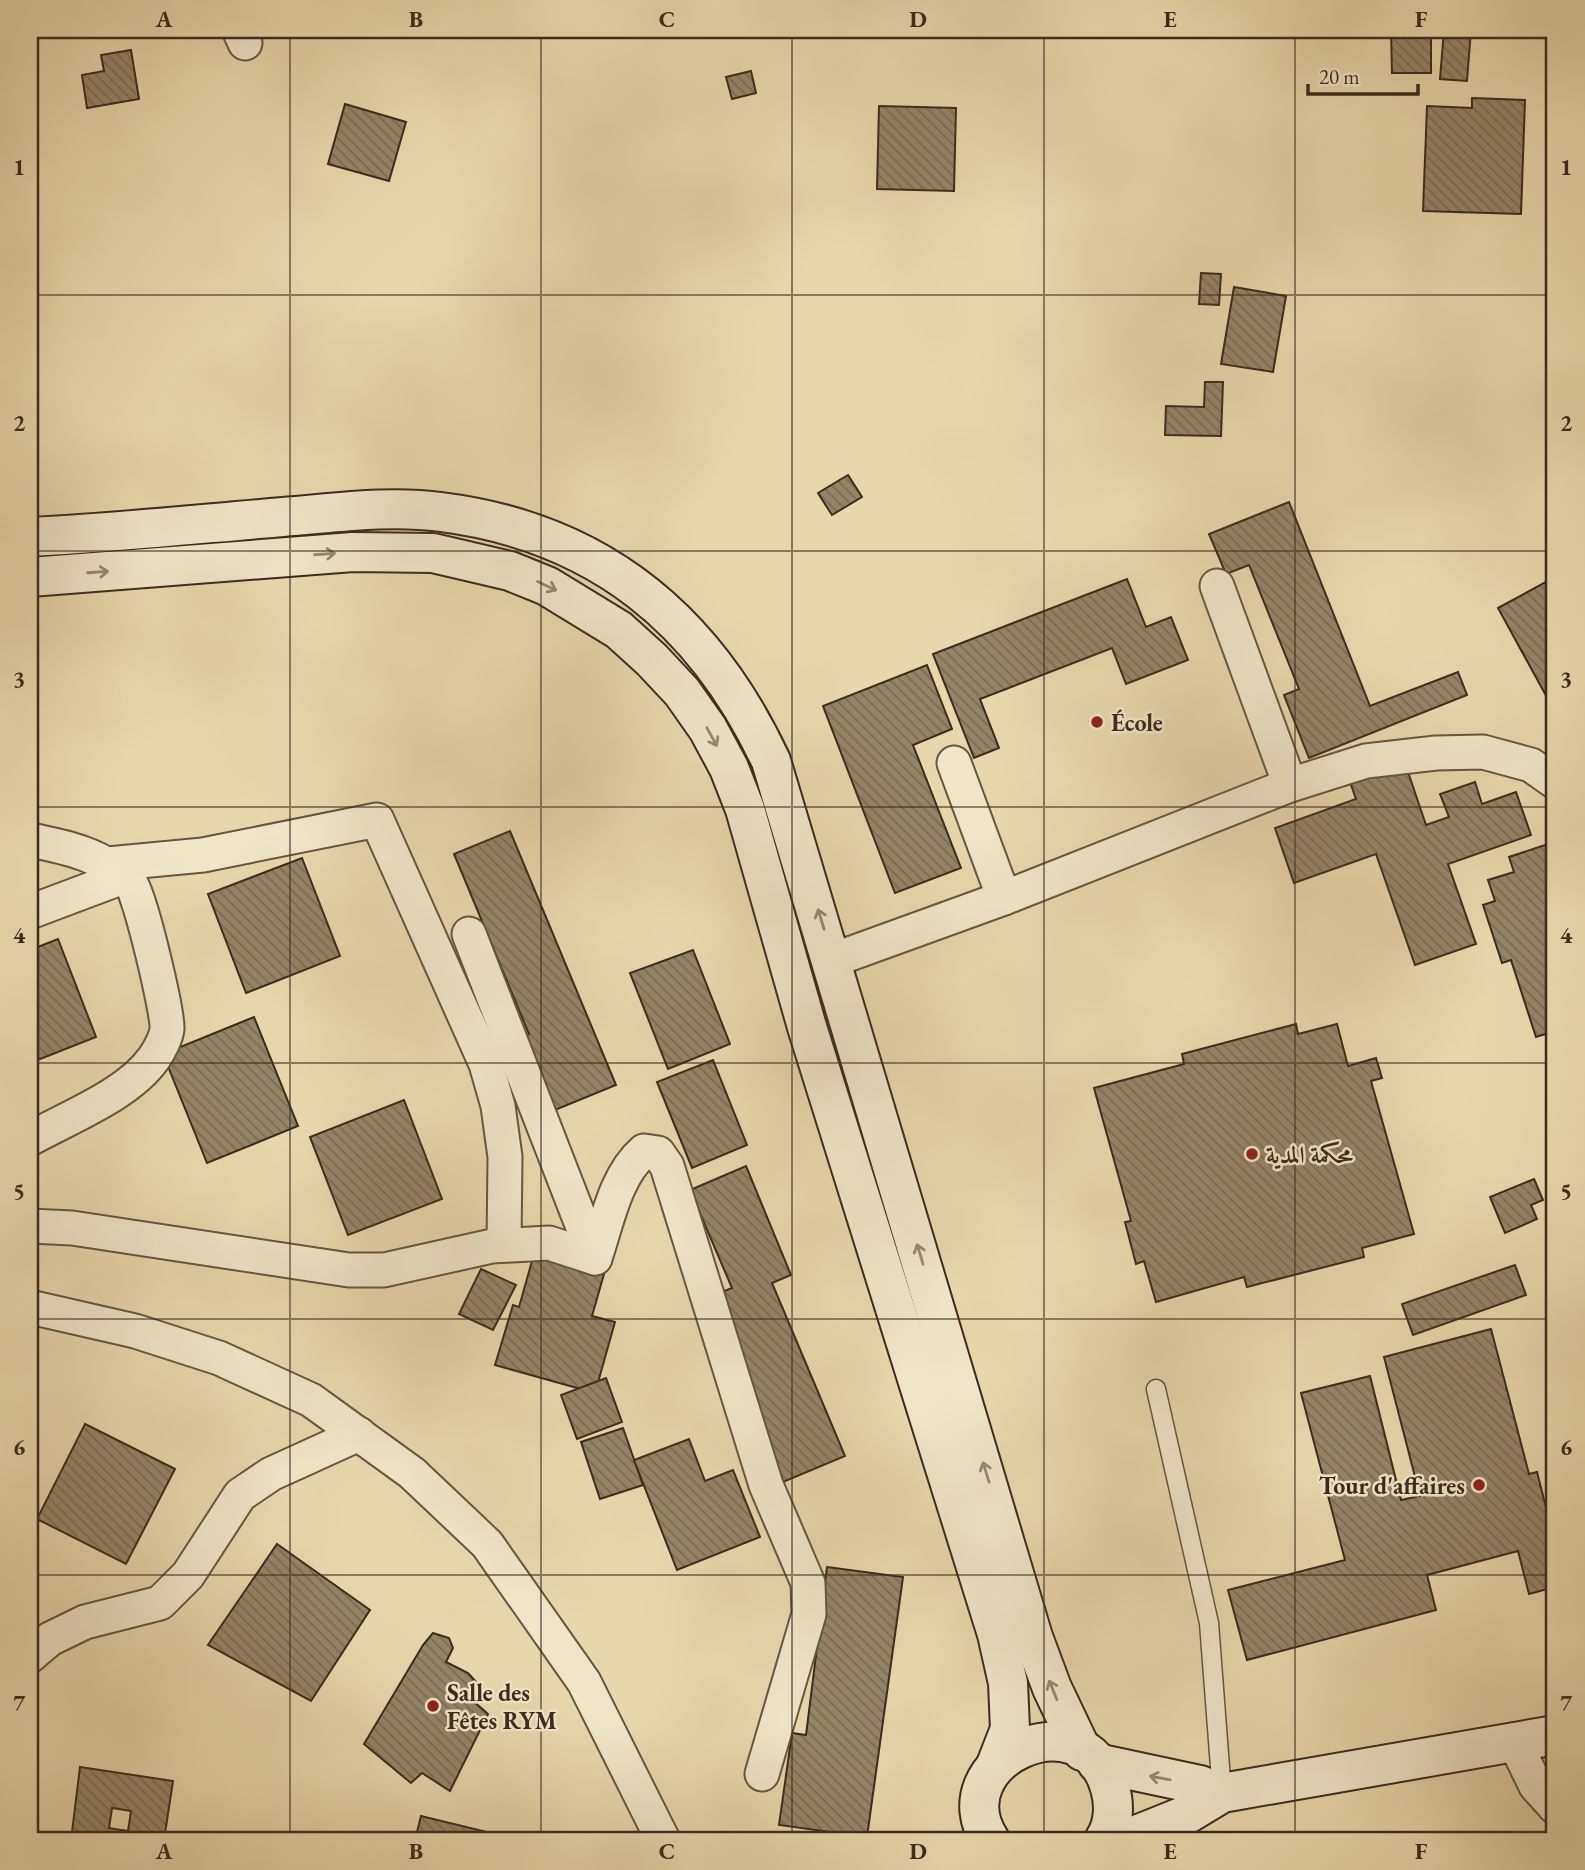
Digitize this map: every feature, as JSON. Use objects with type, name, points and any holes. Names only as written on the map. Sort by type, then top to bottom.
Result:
[{"type":"main road","points":[[30,537],[395,509],[484,519],[527,531],[579,553],[645,594],[677,622],[732,687],[771,761],[833,960],[1033,1636],[1052,1688],[1090,1757],[1108,1780],[1113,1798],[1113,1817],[1104,1840]]},
{"type":"main road","points":[[30,577],[393,551],[433,553],[485,564],[547,586],[582,605],[619,630],[653,660],[682,692],[724,758],[746,809],[807,1027],[997,1634],[1007,1683],[1010,1729],[996,1765],[986,1781],[981,1799],[978,1833]]},
{"type":"main road","points":[[807,1027],[848,1014]]},
{"type":"main road","points":[[1124,1840],[1184,1816],[1222,1793],[1555,1735]]},
{"type":"main road","points":[[996,1765],[1010,1752],[1037,1742],[1065,1743],[1090,1757],[1200,1784],[1222,1793]]},
{"type":"street","points":[[1217,586],[1290,785]]},
{"type":"street","points":[[833,960],[1003,898],[1290,785],[1366,761],[1436,753],[1483,752],[1531,765],[1555,782]]},
{"type":"street","points":[[954,763],[1003,898]]},
{"type":"street","points":[[30,912],[115,871],[377,820],[486,1064],[498,1106],[505,1157],[504,1245]]},
{"type":"street","points":[[30,839],[68,848],[115,871],[133,886],[165,1006],[167,1031],[156,1055],[138,1079],[30,1139]]},
{"type":"street","points":[[469,934],[595,1258]]},
{"type":"street","points":[[595,1258],[613,1202],[632,1161],[644,1151],[658,1153],[667,1166],[766,1485],[808,1583],[809,1614],[762,1774]]},
{"type":"street","points":[[30,1226],[72,1228],[349,1270],[384,1270],[504,1245],[549,1242],[595,1258]]},
{"type":"street","points":[[30,1307],[135,1331],[219,1358],[311,1399],[412,1473],[487,1544],[584,1682],[663,1840]]},
{"type":"street","points":[[30,1656],[50,1639],[85,1622],[160,1603],[188,1575],[240,1495],[271,1474],[359,1434]]},
{"type":"street","points":[[1514,1741],[1536,1786],[1555,1807]]},
{"type":"lane","points":[[1156,1389],[1209,1623],[1222,1793]]},
{"type":"building","points":[[1391,30],[1431,30],[1431,73],[1392,73]]},
{"type":"building","points":[[1444,30],[1471,30],[1467,81],[1440,79]]},
{"type":"building","points":[[131,50],[139,99],[87,108],[82,75],[104,71],[101,55]]},
{"type":"building","points":[[751,71],[756,93],[732,99],[726,77]]},
{"type":"building","points":[[1472,98],[1525,100],[1521,214],[1423,211],[1427,106],[1472,108]]},
{"type":"building","points":[[345,104],[406,122],[389,181],[328,164]]},
{"type":"building","points":[[879,106],[956,108],[954,191],[877,189]]},
{"type":"building","points":[[1201,273],[1221,274],[1219,305],[1199,304]]},
{"type":"building","points":[[1234,287],[1286,296],[1273,372],[1221,364]]},
{"type":"building","points":[[1205,382],[1223,382],[1221,436],[1165,435],[1166,406],[1204,407]]},
{"type":"building","points":[[848,475],[862,497],[832,515],[818,493]]},
{"type":"building","points":[[1289,502],[1370,706],[1458,672],[1467,695],[1309,758],[1284,695],[1299,689],[1249,565],[1226,574],[1209,534]]},
{"type":"building","points":[[1555,577],[1555,712],[1498,608]]},
{"type":"building","points":[[1127,579],[1146,627],[1171,617],[1188,660],[1126,684],[1112,648],[980,699],[999,748],[974,758],[933,654]]},
{"type":"building","points":[[927,665],[952,729],[913,745],[961,868],[895,893],[823,706]]},
{"type":"building","points":[[1405,763],[1426,825],[1449,817],[1440,794],[1475,782],[1482,804],[1516,792],[1531,835],[1448,864],[1476,944],[1415,965],[1376,854],[1294,883],[1275,828],[1356,799],[1350,782]]},
{"type":"building","points":[[510,831],[616,1085],[555,1110],[524,1036],[529,1034],[454,854]]},
{"type":"building","points":[[1548,844],[1555,866],[1555,1031],[1536,1037],[1511,960],[1502,963],[1483,905],[1495,901],[1488,880],[1514,872],[1509,857]]},
{"type":"building","points":[[302,858],[340,956],[246,993],[208,894]]},
{"type":"building","points":[[58,939],[96,1037],[30,1063],[30,950]]},
{"type":"building","points":[[693,950],[730,1044],[668,1069],[630,973]]},
{"type":"building","points":[[254,1017],[298,1126],[207,1163],[163,1054]]},
{"type":"building","name":"محكمة المدية","points":[[1296,1024],[1298,1034],[1337,1024],[1348,1066],[1376,1058],[1382,1078],[1371,1081],[1414,1234],[1362,1248],[1364,1257],[1247,1287],[1244,1277],[1156,1302],[1144,1261],[1136,1264],[1125,1222],[1131,1221],[1094,1088],[1184,1064],[1182,1054]]},
{"type":"building","points":[[713,1060],[747,1145],[692,1168],[657,1082]]},
{"type":"building","points":[[404,1100],[442,1199],[348,1235],[310,1137]]},
{"type":"building","points":[[746,1166],[791,1275],[772,1283],[845,1456],[776,1485],[714,1295],[732,1288],[690,1190]]},
{"type":"building","points":[[1534,1179],[1543,1200],[1531,1205],[1537,1219],[1505,1233],[1490,1197]]},
{"type":"building","points":[[536,1247],[606,1267],[592,1316],[615,1322],[595,1393],[495,1365],[513,1305],[519,1307]]},
{"type":"building","points":[[1515,1265],[1526,1295],[1413,1335],[1402,1304]]},
{"type":"building","points":[[481,1269],[516,1285],[493,1330],[459,1314]]},
{"type":"building","name":"Tour d'affaires","points":[[1491,1329],[1529,1474],[1537,1472],[1555,1543],[1555,1587],[1529,1594],[1518,1551],[1427,1575],[1436,1610],[1247,1660],[1228,1590],[1345,1560],[1301,1393],[1370,1376],[1401,1500],[1420,1496],[1384,1357]]},
{"type":"building","points":[[606,1378],[622,1422],[577,1439],[561,1395]]},
{"type":"building","points":[[85,1424],[175,1469],[126,1564],[37,1519]]},
{"type":"building","points":[[623,1428],[643,1485],[600,1499],[581,1442]]},
{"type":"building","points":[[689,1439],[705,1481],[733,1470],[760,1537],[677,1570],[634,1460]]},
{"type":"building","points":[[277,1544],[370,1610],[311,1701],[208,1645]]},
{"type":"building","points":[[827,1567],[903,1577],[867,1837],[779,1825],[792,1733],[806,1735]]},
{"type":"building","name":"Salle des Fêtes RYM","points":[[433,1633],[449,1638],[453,1648],[446,1662],[468,1673],[478,1684],[471,1699],[488,1714],[450,1791],[422,1773],[411,1783],[364,1744],[423,1645]]},
{"type":"building","points":[[80,1767],[173,1781],[164,1840],[121,1840],[122,1830],[128,1831],[131,1811],[112,1808],[109,1828],[121,1830],[120,1840],[71,1840]]},
{"type":"building","points":[[421,1816],[495,1834],[494,1840],[415,1840]]},
{"type":"place","name":"École","points":[[1097,722]]},
{"type":"place","name":"محكمة المدية","points":[[1252,1154]]},
{"type":"place","name":"Tour d'affaires","points":[[1479,1485]]},
{"type":"place","name":"Salle des Fêtes RYM","points":[[433,1706]]}]
